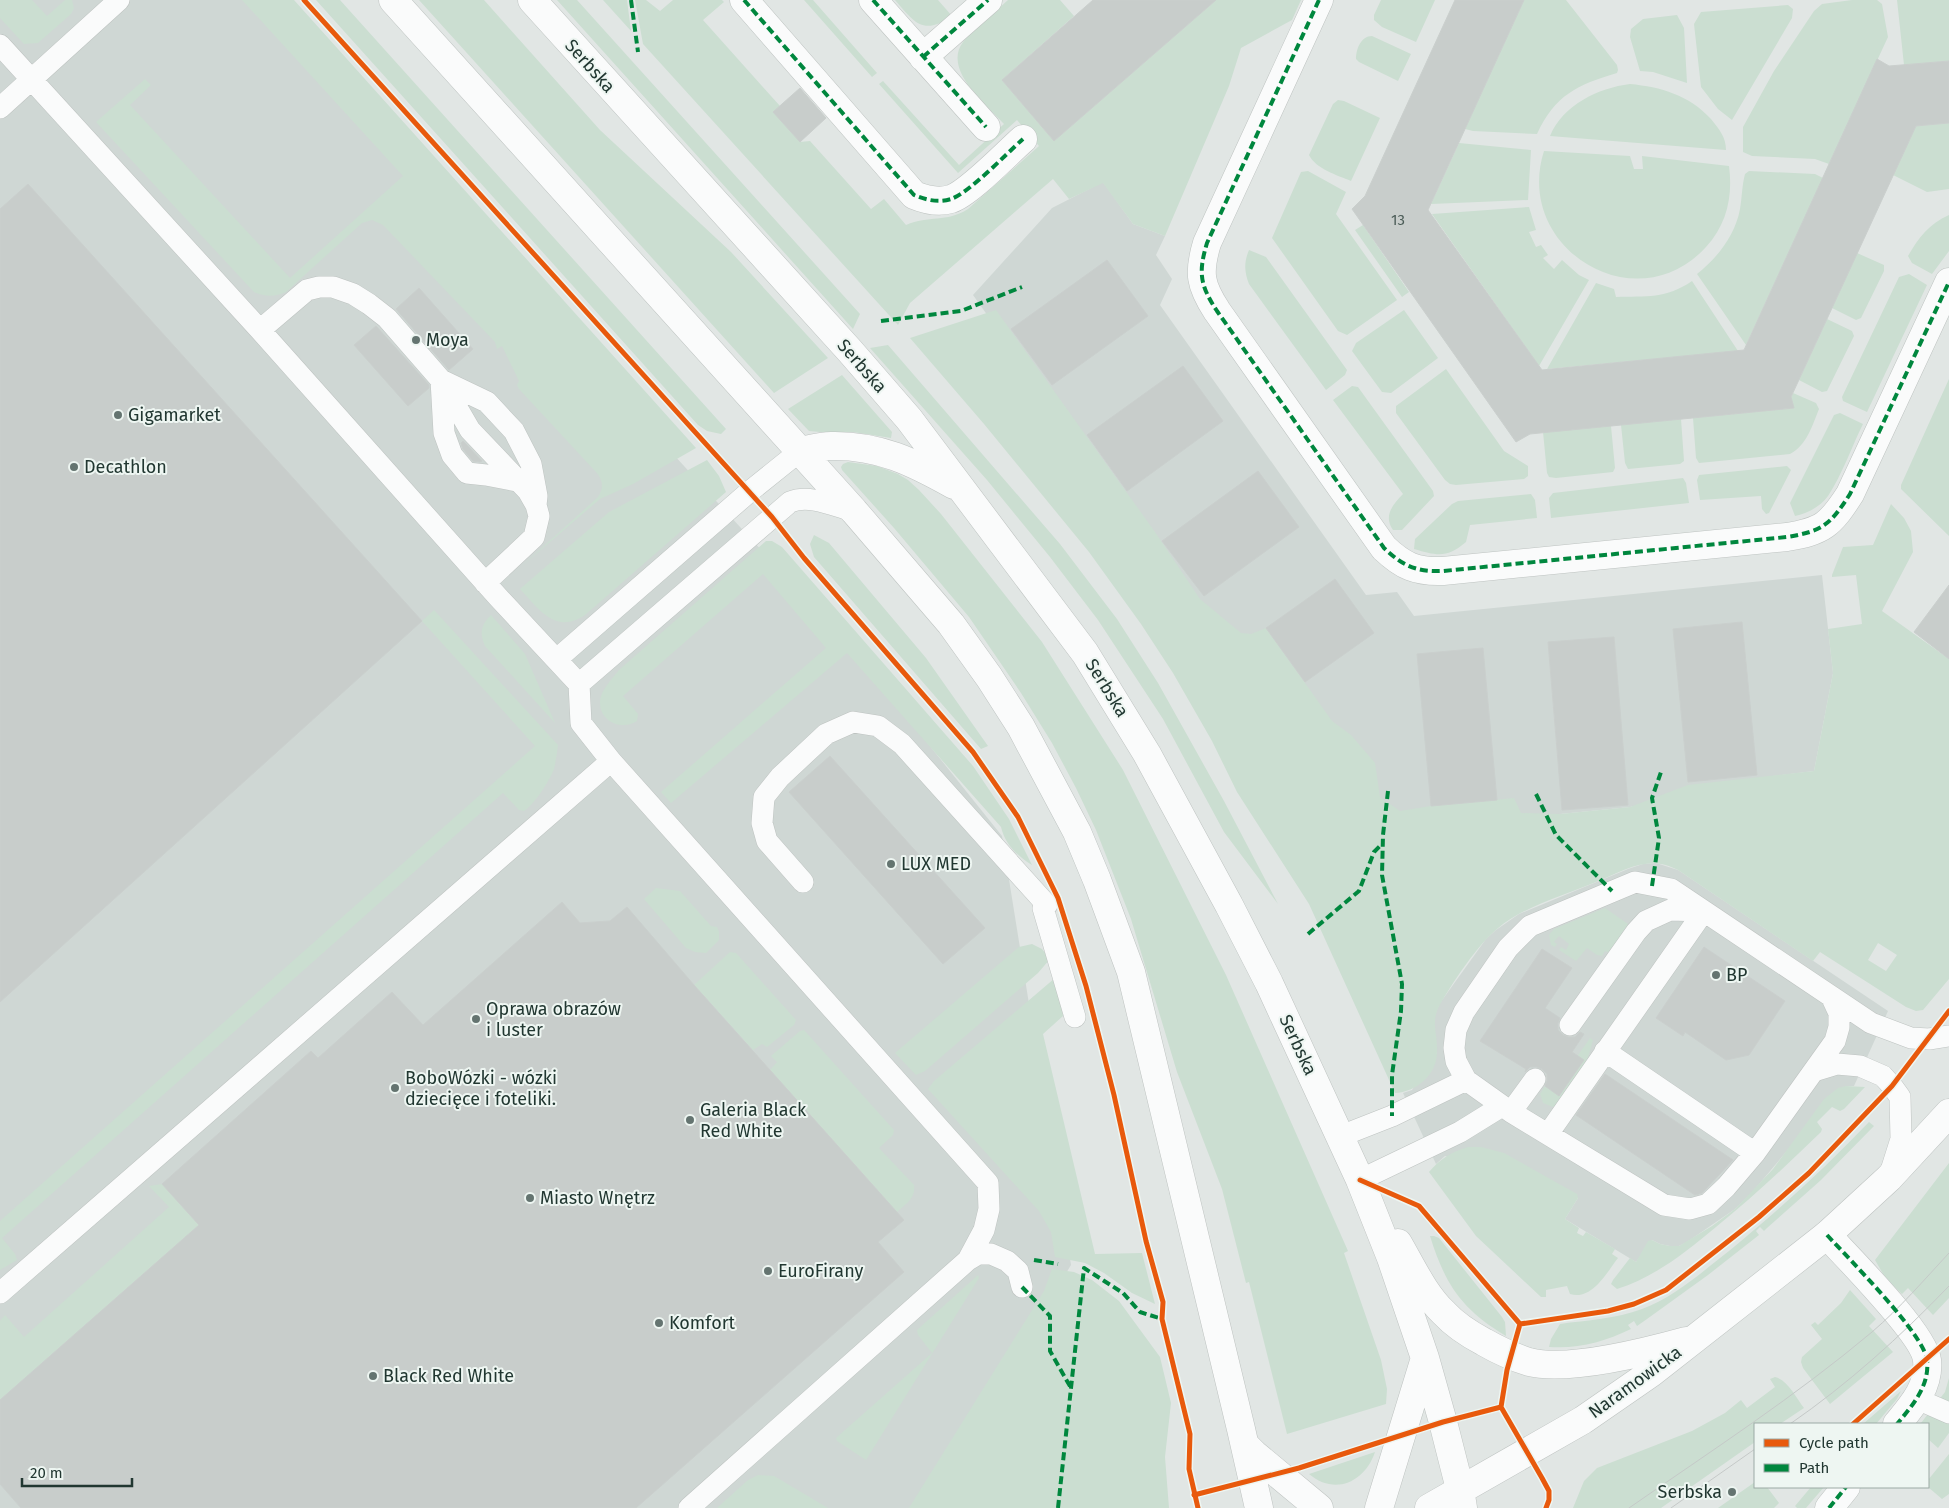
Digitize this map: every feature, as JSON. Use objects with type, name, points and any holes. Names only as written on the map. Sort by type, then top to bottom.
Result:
[{"type":"street","points":[[393,0],[800,451],[951,624],[989,677],[1038,758],[1080,840],[1130,972],[1259,1508]]},
{"type":"street","name":"Serbska","points":[[532,0],[850,351],[909,419],[1085,654],[1147,754],[1230,905],[1341,1136],[1390,1258],[1425,1358],[1462,1498]]},
{"type":"street","points":[[744,0],[914,195],[927,200],[938,201],[952,198],[968,188],[1023,139]]},
{"type":"street","points":[[873,0],[986,127]]},
{"type":"street","points":[[923,57],[988,0]]},
{"type":"street","points":[[1319,0],[1207,243],[1202,262],[1201,277],[1205,292],[1217,311],[1384,548],[1395,559],[1410,568],[1427,572],[1443,572],[1787,537],[1816,530],[1828,524],[1850,494],[1949,282]]},
{"type":"street","points":[[800,451],[830,446],[870,449],[918,464],[964,491]]},
{"type":"street","name":"Naramowicka","points":[[1429,1508],[1462,1498],[1583,1420],[1651,1373],[1827,1235],[1889,1178],[1949,1113]]},
{"type":"street","points":[[1360,1180],[1426,1292],[1443,1313],[1466,1332],[1503,1352],[1531,1362],[1567,1364],[1619,1357],[1694,1338]]},
{"type":"street","points":[[1827,1235],[1895,1311],[1920,1344],[1927,1359],[1927,1371],[1917,1399],[1898,1423]]},
{"type":"street","points":[[1378,1508],[1425,1358]]},
{"type":"street","points":[[1245,1445],[1319,1508]]},
{"type":"street","points":[[1829,1508],[1845,1488]]},
{"type":"lane","points":[[0,108],[119,0]]},
{"type":"lane","points":[[0,44],[260,330],[485,583],[579,684],[581,723],[611,761],[988,1183],[989,1209],[984,1230],[968,1260]]},
{"type":"lane","points":[[260,330],[307,290],[319,287],[332,287],[353,294],[387,318],[441,380],[470,430],[528,491],[536,505],[540,516],[534,537],[485,583]]},
{"type":"lane","points":[[441,380],[444,434],[452,455],[467,473],[517,481]]},
{"type":"lane","points":[[441,380],[487,402],[514,431],[533,469],[537,496],[536,505]]},
{"type":"lane","points":[[556,659],[749,492],[800,451]]},
{"type":"lane","points":[[579,684],[790,502],[804,498],[854,512]]},
{"type":"lane","points":[[804,882],[767,841],[762,823],[764,797],[780,776],[826,734],[853,722],[878,726],[902,744],[1045,906],[1075,1018]]},
{"type":"lane","points":[[0,1293],[611,761]]},
{"type":"lane","points":[[1832,998],[1839,1013],[1839,1027],[1834,1041],[1814,1071],[1755,1153],[1726,1187],[1708,1204],[1690,1209],[1664,1205],[1506,1109],[1466,1080],[1456,1061],[1454,1048],[1459,1021],[1508,948],[1530,926],[1634,882],[1671,889],[1871,1023],[1912,1038],[1929,1039],[1949,1036]]},
{"type":"lane","points":[[1570,1025],[1636,932],[1646,922],[1670,910],[1704,911]]},
{"type":"lane","points":[[1548,1134],[1704,911]]},
{"type":"lane","points":[[1605,1052],[1755,1153]]},
{"type":"lane","points":[[1814,1071],[1838,1064],[1860,1066],[1883,1076],[1900,1097],[1900,1139],[1889,1178]]},
{"type":"lane","points":[[1360,1180],[1506,1109],[1535,1079]]},
{"type":"lane","points":[[1341,1136],[1392,1116],[1466,1080]]},
{"type":"lane","points":[[689,1508],[968,1260],[978,1254],[991,1254],[1007,1261],[1018,1271],[1022,1287]]},
{"type":"lane","points":[[1917,1399],[1949,1413]]},
{"type":"shaded area","points":[[0,0],[256,0],[853,650],[1002,836],[1071,1265],[948,1468],[960,1508],[0,1508]]},
{"type":"shaded area","points":[[1103,182],[1133,224],[1165,236],[1156,255],[1172,279],[1160,305],[1366,595],[1397,592],[1414,616],[1822,575],[1833,673],[1814,771],[1759,778],[1630,807],[1560,814],[1405,817],[1363,804],[1194,606],[973,295],[1052,208]]},
{"type":"shaded area","points":[[1656,863],[1678,870],[1888,1011],[1854,1086],[1846,1086],[1735,1209],[1679,1246],[1660,1244],[1652,1240],[1636,1262],[1565,1219],[1578,1198],[1445,1156],[1436,1164],[1403,1093],[1412,1090],[1437,1053],[1433,1026],[1435,1014],[1440,1003],[1486,939],[1519,914],[1628,869],[1643,864]]},
{"type":"green space","points":[[0,0],[32,0],[47,16],[65,0],[72,0],[74,8],[71,14],[38,43],[24,44],[0,18]]},
{"type":"green space","points":[[242,0],[294,0],[696,448],[633,484],[600,499],[522,566],[598,497],[602,484],[596,472],[519,389],[517,385],[519,381],[502,346],[497,349],[495,342],[383,225],[372,220],[362,223],[286,292],[270,296],[254,292],[96,122],[145,79],[151,85],[130,105],[290,278],[403,176]]},
{"type":"green space","points":[[316,0],[340,0],[726,429],[721,434],[707,431],[698,425]]},
{"type":"green space","points":[[419,0],[484,0],[600,130],[731,252],[828,358],[774,393]]},
{"type":"green space","points":[[557,0],[577,0],[860,314],[853,329]]},
{"type":"green space","points":[[603,0],[627,0],[631,31]]},
{"type":"green space","points":[[635,0],[646,0],[660,11],[673,0],[722,0],[724,2],[703,20],[780,106],[774,112],[800,142],[810,141],[871,209],[884,199],[906,225],[922,220],[945,218],[968,209],[1039,146],[1017,120],[958,173],[879,84],[883,81],[959,165],[1004,124],[969,86],[958,64],[958,53],[968,36],[1008,0],[1060,0],[1074,16],[1002,80],[1054,141],[1216,0],[1301,0],[1292,20],[1241,48],[1229,86],[1165,236],[1133,224],[1103,183],[1069,199],[1053,179],[910,303],[898,325],[643,44]]},
{"type":"green space","points":[[804,0],[813,0],[877,73],[872,77]]},
{"type":"green space","points":[[895,0],[938,0],[952,16],[942,22],[926,26],[908,15]]},
{"type":"green space","points":[[1381,0],[1435,0],[1416,42],[1382,27],[1374,20],[1374,15]]},
{"type":"green space","points":[[1524,0],[1566,0],[1617,65],[1617,73],[1590,82],[1569,93],[1551,110],[1537,134],[1465,129]]},
{"type":"green space","points":[[1852,0],[1877,0],[1882,4],[1888,37],[1829,164],[1815,159],[1752,156],[1743,152],[1743,127],[1774,71],[1814,11],[1822,4]]},
{"type":"green space","points":[[1897,0],[1949,0],[1949,61],[1904,65]]},
{"type":"green space","points":[[1788,5],[1793,9],[1792,18],[1732,120],[1718,109],[1701,87],[1694,24],[1701,12]]},
{"type":"green space","points":[[1677,15],[1684,28],[1687,83],[1653,72],[1640,71],[1630,37],[1631,29],[1643,19]]},
{"type":"green space","points":[[1372,36],[1411,54],[1398,81],[1356,59],[1357,51],[1362,41]]},
{"type":"green space","points":[[1630,84],[1663,90],[1684,98],[1693,104],[1711,119],[1719,130],[1725,141],[1726,150],[1550,136],[1563,115],[1583,100],[1606,89]]},
{"type":"green space","points":[[1338,100],[1380,118],[1351,181],[1322,168],[1309,155],[1333,104]]},
{"type":"green space","points":[[1949,123],[1949,189],[1927,192],[1893,175],[1916,126]]},
{"type":"green space","points":[[1459,143],[1531,150],[1528,200],[1431,204]]},
{"type":"green space","points":[[1544,151],[1630,156],[1634,169],[1643,169],[1642,156],[1729,166],[1729,199],[1724,219],[1706,247],[1678,269],[1647,278],[1616,276],[1587,264],[1563,244],[1546,218],[1539,186]]},
{"type":"green space","points":[[1308,171],[1346,192],[1336,214],[1397,300],[1347,335],[1338,331],[1272,238],[1301,172]]},
{"type":"green space","points":[[1749,171],[1815,174],[1823,178],[1746,345],[1697,274],[1718,254],[1734,228],[1738,219],[1745,174]]},
{"type":"green space","points":[[1529,207],[1536,230],[1529,232],[1536,247],[1541,245],[1548,255],[1543,258],[1554,269],[1562,260],[1579,275],[1589,280],[1539,366],[1432,214]]},
{"type":"green space","points":[[1949,215],[1949,251],[1932,274],[1912,263],[1908,256],[1925,232]]},
{"type":"green space","points":[[1363,225],[1409,292],[1402,297],[1355,230]]},
{"type":"green space","points":[[1249,250],[1266,257],[1347,370],[1345,375],[1326,390],[1249,284],[1245,267]]},
{"type":"green space","points":[[1857,253],[1884,265],[1884,271],[1861,318],[1856,320],[1832,308]]},
{"type":"green space","points":[[1909,274],[1927,285],[1867,412],[1843,401],[1842,397],[1899,277]]},
{"type":"green space","points":[[1692,281],[1738,351],[1547,369],[1596,283],[1614,289],[1616,297],[1637,297],[1664,294]]},
{"type":"green space","points":[[996,310],[1155,532],[1200,599],[1241,633],[1251,634],[1266,628],[1332,721],[1351,735],[1375,763],[1380,797],[1400,811],[1514,798],[1521,813],[1560,814],[1630,807],[1688,785],[1814,771],[1833,673],[1828,629],[1862,624],[1856,575],[1832,577],[1832,575],[1843,547],[1873,545],[1891,504],[1904,518],[1911,531],[1913,552],[1882,611],[1949,659],[1949,979],[1923,1010],[1916,1011],[1906,1007],[1820,952],[1813,961],[1678,870],[1666,865],[1650,863],[1639,865],[1531,908],[1508,921],[1489,936],[1467,963],[1438,1008],[1435,1021],[1436,1060],[1429,1075],[1418,1086],[1395,1093],[1309,904],[1237,792],[1212,741],[1173,673],[1141,624],[1089,552],[984,424],[910,338]],"holes":[[[1878,943],[1897,955],[1886,971],[1868,960]]]},
{"type":"green space","points":[[1404,310],[1438,358],[1391,393],[1382,392],[1352,351],[1356,343]]},
{"type":"green space","points":[[1827,319],[1852,331],[1854,336],[1827,391],[1822,392],[1799,380]]},
{"type":"green space","points":[[888,345],[1060,544],[1117,619],[1158,683],[1224,801],[1278,904],[1224,832],[1163,719],[1098,620],[1050,557],[987,480],[870,348]]},
{"type":"green space","points":[[1446,369],[1504,451],[1528,466],[1528,476],[1524,479],[1450,484],[1445,480],[1396,413],[1396,406]]},
{"type":"green space","points":[[842,375],[892,432],[891,438],[853,432],[809,431],[788,409]]},
{"type":"green space","points":[[1949,379],[1949,536],[1901,489],[1901,485]]},
{"type":"green space","points":[[1352,386],[1358,387],[1433,491],[1434,496],[1402,530],[1393,530],[1390,525],[1389,515],[1390,510],[1403,494],[1333,400]]},
{"type":"green space","points":[[1793,393],[1816,403],[1819,409],[1805,440],[1796,450],[1790,454],[1699,463],[1696,458],[1693,418],[1794,408],[1787,407]]},
{"type":"green space","points":[[1840,413],[1863,424],[1828,496],[1813,509],[1795,516],[1790,503],[1834,415]]},
{"type":"green space","points":[[1681,419],[1684,461],[1680,464],[1628,469],[1625,463],[1621,425]]},
{"type":"green space","points":[[1611,426],[1615,468],[1613,472],[1556,478],[1549,477],[1543,432]]},
{"type":"green space","points":[[707,460],[719,476],[726,492],[585,615],[565,622],[556,621],[541,611],[520,589],[609,512]]},
{"type":"green space","points":[[848,462],[877,466],[898,474],[919,490],[941,514],[1042,642],[1123,770],[1226,975],[1348,1251],[1344,1253],[1381,1360],[1387,1389],[1386,1404],[1287,1434],[1249,1282],[1246,1283],[1222,1189],[1177,1072],[1131,919],[1096,830],[1052,743],[1021,693],[969,617],[842,470],[843,464]]},
{"type":"green space","points":[[1787,466],[1791,470],[1769,513],[1766,514],[1762,509],[1761,496],[1700,500],[1697,480],[1699,475]]},
{"type":"green space","points":[[1683,478],[1686,483],[1689,503],[1551,518],[1549,498],[1553,493]]},
{"type":"green space","points":[[1531,494],[1535,500],[1537,518],[1470,525],[1466,542],[1448,553],[1436,554],[1414,549],[1415,539],[1452,504],[1458,501]]},
{"type":"green space","points":[[814,535],[829,543],[926,658],[988,746],[981,749],[814,557],[810,544]]},
{"type":"green space","points":[[766,541],[772,541],[782,547],[973,766],[1009,819],[1032,865],[1012,849],[1005,839],[1001,827],[847,653],[671,803],[661,792],[826,648],[763,574],[623,696],[638,714],[637,721],[631,724],[618,725],[612,723],[603,714],[600,701],[602,693],[619,670]]},
{"type":"green space","points":[[434,610],[558,745],[554,769],[541,792],[524,811],[519,810],[503,793],[2,1238],[15,1254],[17,1260],[0,1270],[0,1221],[535,746],[422,621]]},
{"type":"green space","points":[[491,615],[525,654],[555,723],[485,646],[482,629]]},
{"type":"green space","points":[[656,888],[680,891],[711,926],[717,927],[719,940],[706,953],[695,952],[686,948],[644,899]]},
{"type":"green space","points":[[1605,908],[1628,924],[1610,953],[1605,951],[1602,956],[1597,955],[1587,948],[1576,961],[1559,950],[1561,947],[1566,950],[1569,944],[1559,936],[1554,942],[1557,944],[1555,947],[1551,945],[1549,935],[1554,929]]},
{"type":"green space","points":[[1032,944],[1042,949],[1050,959],[1038,973],[925,1071],[916,1075],[895,1053],[1019,947]]},
{"type":"green space","points":[[730,952],[736,953],[796,1020],[794,1025],[767,1047],[762,1044],[753,1050],[694,985]]},
{"type":"green space","points":[[1055,978],[1061,996],[1063,1016],[1043,1034],[1095,1254],[1142,1253],[1155,1304],[1132,1293],[1104,1273],[1085,1263],[1055,1257],[1051,1232],[1039,1211],[928,1089],[934,1081]]},
{"type":"green space","points":[[804,1030],[894,1130],[893,1135],[879,1148],[914,1185],[910,1200],[897,1212],[770,1070],[777,1062],[771,1056],[800,1031]]},
{"type":"green space","points":[[1590,1038],[1593,1040],[1587,1061],[1558,1104],[1553,1107],[1543,1103],[1540,1094],[1545,1086],[1553,1091]]},
{"type":"green space","points":[[1846,1086],[1865,1087],[1844,1109],[1840,1111],[1832,1107],[1817,1122],[1822,1129],[1821,1132],[1730,1216],[1657,1271],[1617,1289],[1611,1284],[1630,1258],[1636,1262],[1648,1241],[1652,1240],[1660,1244],[1679,1246],[1712,1226],[1735,1209],[1773,1169],[1824,1099],[1838,1088]]},
{"type":"green space","points":[[1869,1122],[1874,1126],[1821,1180],[1764,1231],[1760,1227],[1756,1231],[1759,1235],[1647,1319],[1637,1326],[1634,1321],[1628,1325],[1631,1329],[1601,1341],[1581,1346],[1549,1347],[1551,1339],[1560,1324],[1612,1317],[1642,1309],[1666,1298],[1688,1283],[1784,1204],[1836,1156]]},
{"type":"green space","points":[[1468,1147],[1481,1147],[1504,1153],[1577,1194],[1578,1198],[1565,1219],[1579,1228],[1577,1233],[1583,1236],[1586,1232],[1615,1249],[1612,1254],[1618,1258],[1598,1284],[1585,1293],[1578,1295],[1570,1294],[1567,1286],[1546,1290],[1546,1297],[1541,1297],[1476,1236],[1429,1172],[1446,1156]]},
{"type":"green space","points":[[1949,1163],[1949,1298],[1933,1315],[1908,1288],[1902,1294],[1886,1279],[1875,1260]]},
{"type":"green space","points":[[162,1184],[199,1225],[0,1400],[0,1321],[5,1315],[24,1337],[169,1207],[149,1186]]},
{"type":"green space","points":[[1430,1236],[1439,1238],[1502,1317],[1505,1322],[1506,1336],[1477,1316],[1457,1294],[1442,1268]]},
{"type":"green space","points":[[1052,1269],[1074,1272],[1092,1280],[1119,1301],[1160,1357],[1171,1403],[1165,1457],[1169,1508],[909,1508],[1044,1291]]},
{"type":"green space","points":[[978,1275],[979,1278],[866,1460],[837,1441],[836,1438],[932,1353],[918,1335],[917,1330]]},
{"type":"green space","points":[[1850,1290],[1876,1319],[1869,1326],[1893,1352],[1830,1404],[1803,1368],[1801,1362],[1802,1357],[1822,1339],[1811,1325],[1815,1322],[1818,1325],[1841,1303]]},
{"type":"green space","points":[[1775,1377],[1788,1385],[1804,1408],[1782,1423],[1754,1423],[1754,1443],[1661,1508],[1573,1508],[1584,1481],[1597,1468],[1692,1431],[1725,1413],[1741,1400],[1747,1408],[1775,1387],[1770,1379]]},
{"type":"green space","points":[[1949,1378],[1949,1433],[1938,1448],[1929,1440],[1929,1423],[1921,1423],[1945,1392]]},
{"type":"green space","points":[[1901,1391],[1897,1399],[1877,1423],[1864,1423]]},
{"type":"green space","points":[[1375,1452],[1364,1471],[1357,1478],[1339,1485],[1319,1481],[1309,1474]]},
{"type":"green space","points":[[1949,1454],[1949,1494],[1942,1499],[1929,1488],[1929,1479]]},
{"type":"green space","points":[[758,1475],[774,1476],[828,1508],[717,1508],[748,1480]]},
{"type":"green space","points":[[1754,1483],[1754,1488],[1768,1488],[1779,1503],[1774,1508],[1718,1508]]},
{"type":"green space","points":[[1810,1488],[1823,1488],[1806,1508],[1797,1508],[1795,1506]]},
{"type":"building","points":[[1093,0],[1216,0],[1054,141],[1002,80]]},
{"type":"building","points":[[1455,0],[1524,0],[1428,210],[1542,370],[1744,350],[1877,59],[1889,66],[1949,61],[1949,123],[1916,126],[1791,397],[1794,408],[1530,434],[1516,442],[1352,209],[1365,196]]},
{"type":"building","points":[[800,88],[826,118],[800,142],[773,112]]},
{"type":"building","name":"Gigamarket","points":[[28,184],[422,621],[0,1002],[0,209]]},
{"type":"building","points":[[1107,260],[1148,316],[1052,385],[1011,329]]},
{"type":"building","points":[[419,288],[473,349],[449,370],[396,309]]},
{"type":"building","points":[[376,326],[429,385],[429,388],[408,406],[354,345]]},
{"type":"building","points":[[1183,366],[1223,421],[1127,491],[1087,435]]},
{"type":"building","points":[[463,441],[482,461],[473,461],[463,449],[461,443]]},
{"type":"building","points":[[1258,471],[1299,527],[1204,596],[1162,541]]},
{"type":"building","points":[[1335,579],[1374,633],[1305,682],[1266,628]]},
{"type":"building","points":[[1949,585],[1949,659],[1914,632]]},
{"type":"building","points":[[1742,622],[1757,775],[1688,782],[1673,629]]},
{"type":"building","points":[[1614,637],[1628,805],[1562,810],[1548,642]]},
{"type":"building","points":[[1483,648],[1497,800],[1431,806],[1417,654]]},
{"type":"building","name":"LUX MED","points":[[830,756],[985,928],[943,964],[789,792]]},
{"type":"building","name":"Miasto Wnętrz","points":[[562,902],[580,923],[610,921],[627,907],[694,985],[904,1220],[878,1242],[904,1272],[636,1508],[21,1508],[0,1484],[0,1400],[199,1225],[162,1184],[311,1051],[318,1058],[392,992],[423,1025]]},
{"type":"building","name":"BP","points":[[1704,947],[1785,1001],[1749,1055],[1726,1060],[1685,1032],[1683,1036],[1656,1018]]},
{"type":"building","points":[[1542,949],[1572,968],[1545,1008],[1560,1018],[1558,1030],[1563,1035],[1575,1037],[1580,1032],[1584,1034],[1572,1052],[1584,1060],[1559,1096],[1545,1086],[1547,1074],[1542,1069],[1530,1067],[1525,1072],[1526,1069],[1480,1041]]},
{"type":"building","points":[[1605,1074],[1733,1160],[1702,1193],[1695,1195],[1576,1115]]},
{"type":"tram line","points":[[1629,1508],[1753,1423],[1843,1356],[1872,1332],[1912,1294],[1949,1253]]},
{"type":"tram line","points":[[1791,1423],[1873,1359],[1949,1286]]},
{"type":"tram line","points":[[1671,1508],[1754,1450]]},
{"type":"marked path","points":[[631,0],[638,52]]},
{"type":"marked path","points":[[744,0],[914,195],[937,201],[951,199],[959,195],[1023,139]]},
{"type":"marked path","points":[[873,0],[986,127]]},
{"type":"marked path","points":[[923,57],[988,0]]},
{"type":"marked path","points":[[1319,0],[1207,243],[1202,263],[1202,278],[1207,294],[1217,311],[1384,548],[1410,567],[1443,571],[1787,537],[1809,532],[1825,525],[1837,513],[1850,494],[1949,282]]},
{"type":"marked path","points":[[881,321],[961,311],[1022,287]]},
{"type":"marked path","points":[[1652,886],[1659,838],[1652,798],[1661,772]]},
{"type":"marked path","points":[[1388,791],[1383,835],[1382,875],[1402,984],[1401,1011],[1392,1075],[1392,1116]]},
{"type":"marked path","points":[[1536,794],[1556,835],[1612,891]]},
{"type":"marked path","points":[[1308,934],[1359,891],[1374,852],[1383,843]]},
{"type":"marked path","points":[[1827,1235],[1884,1296],[1923,1348],[1927,1360],[1926,1378],[1923,1387],[1898,1423]]},
{"type":"marked path","points":[[1034,1260],[1058,1264]]},
{"type":"marked path","points":[[1058,1508],[1084,1268],[1123,1293],[1140,1312],[1162,1319]]},
{"type":"marked path","points":[[1022,1287],[1050,1316],[1050,1351],[1071,1388]]},
{"type":"marked path","points":[[1829,1508],[1845,1488]]},
{"type":"cycle path","points":[[304,0],[772,517],[804,558],[973,752],[1018,817],[1058,898],[1086,986],[1114,1095],[1146,1241],[1163,1302],[1162,1319],[1190,1434],[1189,1469],[1198,1508]]},
{"type":"cycle path","points":[[1520,1324],[1608,1311],[1634,1304],[1666,1290],[1759,1217],[1809,1173],[1892,1086],[1949,1011]]},
{"type":"cycle path","points":[[1360,1180],[1419,1206],[1520,1324]]},
{"type":"cycle path","points":[[1520,1324],[1507,1370],[1501,1407],[1549,1491],[1549,1500],[1546,1508]]},
{"type":"cycle path","points":[[1854,1423],[1949,1339]]},
{"type":"cycle path","points":[[1194,1495],[1299,1468],[1443,1422],[1501,1407]]},
{"type":"place","name":"Moya","points":[[416,340]]},
{"type":"place","name":"Gigamarket","points":[[118,415]]},
{"type":"place","name":"Decathlon","points":[[74,467]]},
{"type":"place","name":"LUX MED","points":[[891,864]]},
{"type":"place","name":"BP","points":[[1716,975]]},
{"type":"place","name":"Oprawa obrazów i luster","points":[[476,1019]]},
{"type":"place","name":"BoboWózki - wózki dziecięce i foteliki.","points":[[395,1088]]},
{"type":"place","name":"Galeria Black Red White","points":[[690,1120]]},
{"type":"place","name":"Miasto Wnętrz","points":[[530,1198]]},
{"type":"place","name":"EuroFirany","points":[[768,1271]]},
{"type":"place","name":"Komfort","points":[[659,1323]]},
{"type":"place","name":"Black Red White","points":[[373,1376]]},
{"type":"place","name":"Serbska","points":[[1732,1492]]}]
